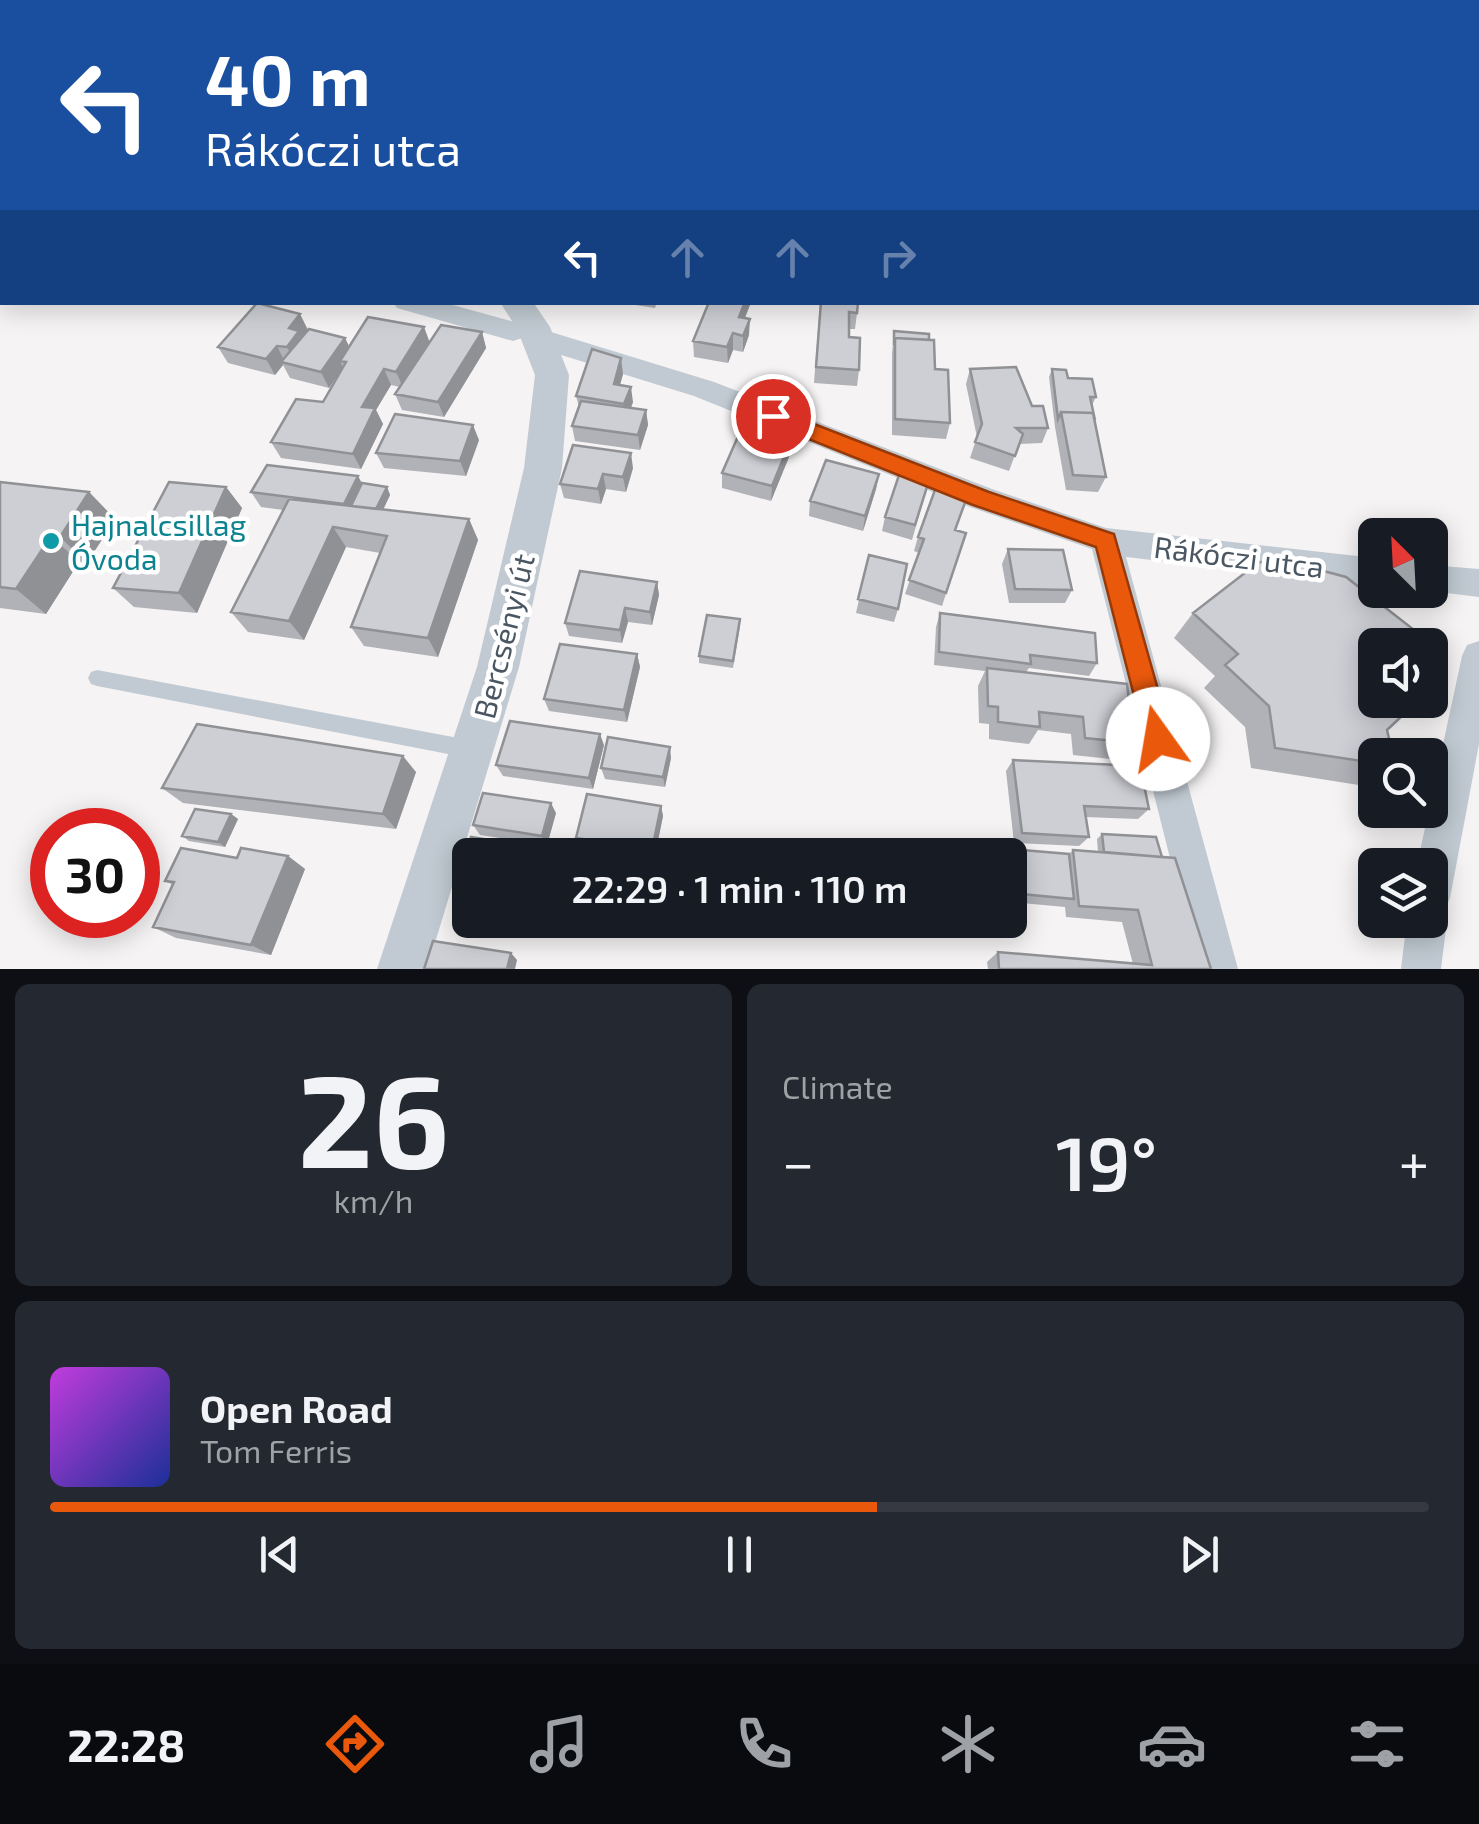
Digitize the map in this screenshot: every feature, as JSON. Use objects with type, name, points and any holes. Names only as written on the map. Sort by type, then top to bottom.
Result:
[{"type":"street","name":"Rákóczi utca","points":[[428,305],[522,324],[704,388],[981,498],[1106,541],[1358,570]]},
{"type":"street","name":"Bercsényi út","points":[[402,969],[473,750],[516,597],[543,468],[552,376],[522,324]]},
{"type":"street","points":[[1106,541],[1218,969]]},
{"type":"street","points":[[1448,582],[1478,590]]},
{"type":"street","points":[[1440,848],[1479,656]]},
{"type":"street","points":[[1421,969],[1425,938]]},
{"type":"lane","points":[[97,678],[473,750]]},
{"type":"building","points":[[255,305],[300,314],[289,328],[299,331],[287,347],[277,346],[266,359],[218,347]]},
{"type":"building","points":[[708,305],[744,305],[739,317],[750,319],[743,336],[733,333],[727,347],[693,341]]},
{"type":"building","points":[[821,305],[858,305],[857,313],[849,312],[849,337],[860,338],[859,370],[816,367]]},
{"type":"building","points":[[368,317],[424,327],[396,372],[384,369],[362,407],[375,408],[353,454],[271,442],[296,399],[323,402],[346,362],[340,361]]},
{"type":"building","points":[[441,325],[482,332],[438,402],[395,394]]},
{"type":"building","points":[[309,329],[345,338],[321,372],[281,362]]},
{"type":"building","points":[[894,331],[929,334],[929,340],[895,338],[894,345]]},
{"type":"building","points":[[895,338],[934,340],[935,369],[948,370],[950,423],[895,419]]},
{"type":"building","points":[[592,349],[621,358],[614,384],[631,387],[624,404],[576,396]]},
{"type":"building","points":[[1016,367],[1032,406],[1043,406],[1048,428],[1016,428],[1023,434],[1015,456],[975,442],[982,424],[970,369]]},
{"type":"building","points":[[1052,369],[1066,370],[1068,378],[1092,379],[1096,397],[1090,397],[1095,420],[1093,413],[1061,412],[1058,419]]},
{"type":"building","points":[[581,401],[646,410],[638,435],[572,426]]},
{"type":"building","points":[[1061,412],[1093,413],[1106,477],[1073,475]]},
{"type":"building","points":[[395,414],[473,425],[460,461],[376,453]]},
{"type":"building","points":[[743,425],[792,437],[772,486],[722,473]]},
{"type":"building","points":[[573,445],[631,453],[623,477],[603,474],[598,489],[560,484]]},
{"type":"building","points":[[826,460],[879,474],[865,516],[810,501]]},
{"type":"building","points":[[267,465],[358,476],[344,504],[251,492]]},
{"type":"building","points":[[902,466],[931,474],[915,525],[885,517]]},
{"type":"building","points":[[0,482],[89,492],[60,537],[51,536],[16,589],[0,587]]},
{"type":"building","points":[[169,482],[226,487],[179,593],[113,588]]},
{"type":"building","points":[[362,483],[387,487],[376,509],[351,506]]},
{"type":"building","points":[[936,487],[967,497],[955,530],[966,533],[946,593],[909,580],[924,539],[918,537]]},
{"type":"building","points":[[289,499],[469,519],[428,638],[351,627],[387,536],[333,527],[289,621],[231,612]]},
{"type":"building","points":[[1008,549],[1063,550],[1072,590],[1015,589]]},
{"type":"building","points":[[869,555],[907,564],[898,609],[858,599]]},
{"type":"building","points":[[1259,562],[1301,565],[1346,577],[1358,586],[1358,608],[1386,608],[1412,628],[1358,628],[1358,718],[1400,718],[1387,730],[1389,738],[1358,738],[1358,760],[1275,748],[1269,706],[1225,665],[1238,654],[1193,613]]},
{"type":"building","points":[[580,571],[657,582],[650,612],[625,608],[620,630],[565,623]]},
{"type":"building","points":[[940,613],[1095,633],[1097,663],[1030,655],[1031,664],[939,652]]},
{"type":"building","points":[[707,615],[740,619],[733,661],[699,656]]},
{"type":"building","points":[[560,644],[637,654],[624,710],[544,699]]},
{"type":"building","points":[[987,668],[1127,684],[1134,743],[1085,738],[1083,717],[1039,712],[1040,727],[998,722],[998,707],[988,706]]},
{"type":"building","points":[[510,721],[600,734],[589,778],[496,765]]},
{"type":"building","points":[[197,724],[403,756],[383,814],[162,788]]},
{"type":"building","points":[[608,737],[670,747],[663,777],[601,768]]},
{"type":"building","points":[[1013,760],[1140,766],[1149,809],[1084,806],[1089,837],[1022,833]]},
{"type":"building","points":[[483,793],[551,803],[542,836],[473,825]]},
{"type":"building","points":[[587,794],[661,806],[654,838],[576,838]]},
{"type":"building","points":[[195,809],[231,814],[218,842],[182,836]]},
{"type":"building","points":[[1102,834],[1156,837],[1162,857],[1104,852]]},
{"type":"building","points":[[181,848],[237,858],[241,848],[288,856],[251,945],[160,928],[160,912],[174,882],[165,881]]},
{"type":"building","points":[[1027,850],[1069,854],[1074,899],[1027,895]]},
{"type":"building","points":[[1073,850],[1175,858],[1211,969],[999,969],[998,952],[1152,965],[1138,910],[1079,906]]},
{"type":"building","points":[[433,941],[511,953],[507,969],[424,969]]},
{"type":"place","name":"Hajnalcsillag Óvoda","points":[[51,541]]},
{"type":"route","points":[[773,416],[981,498],[1106,541],[1158,739]]}]
